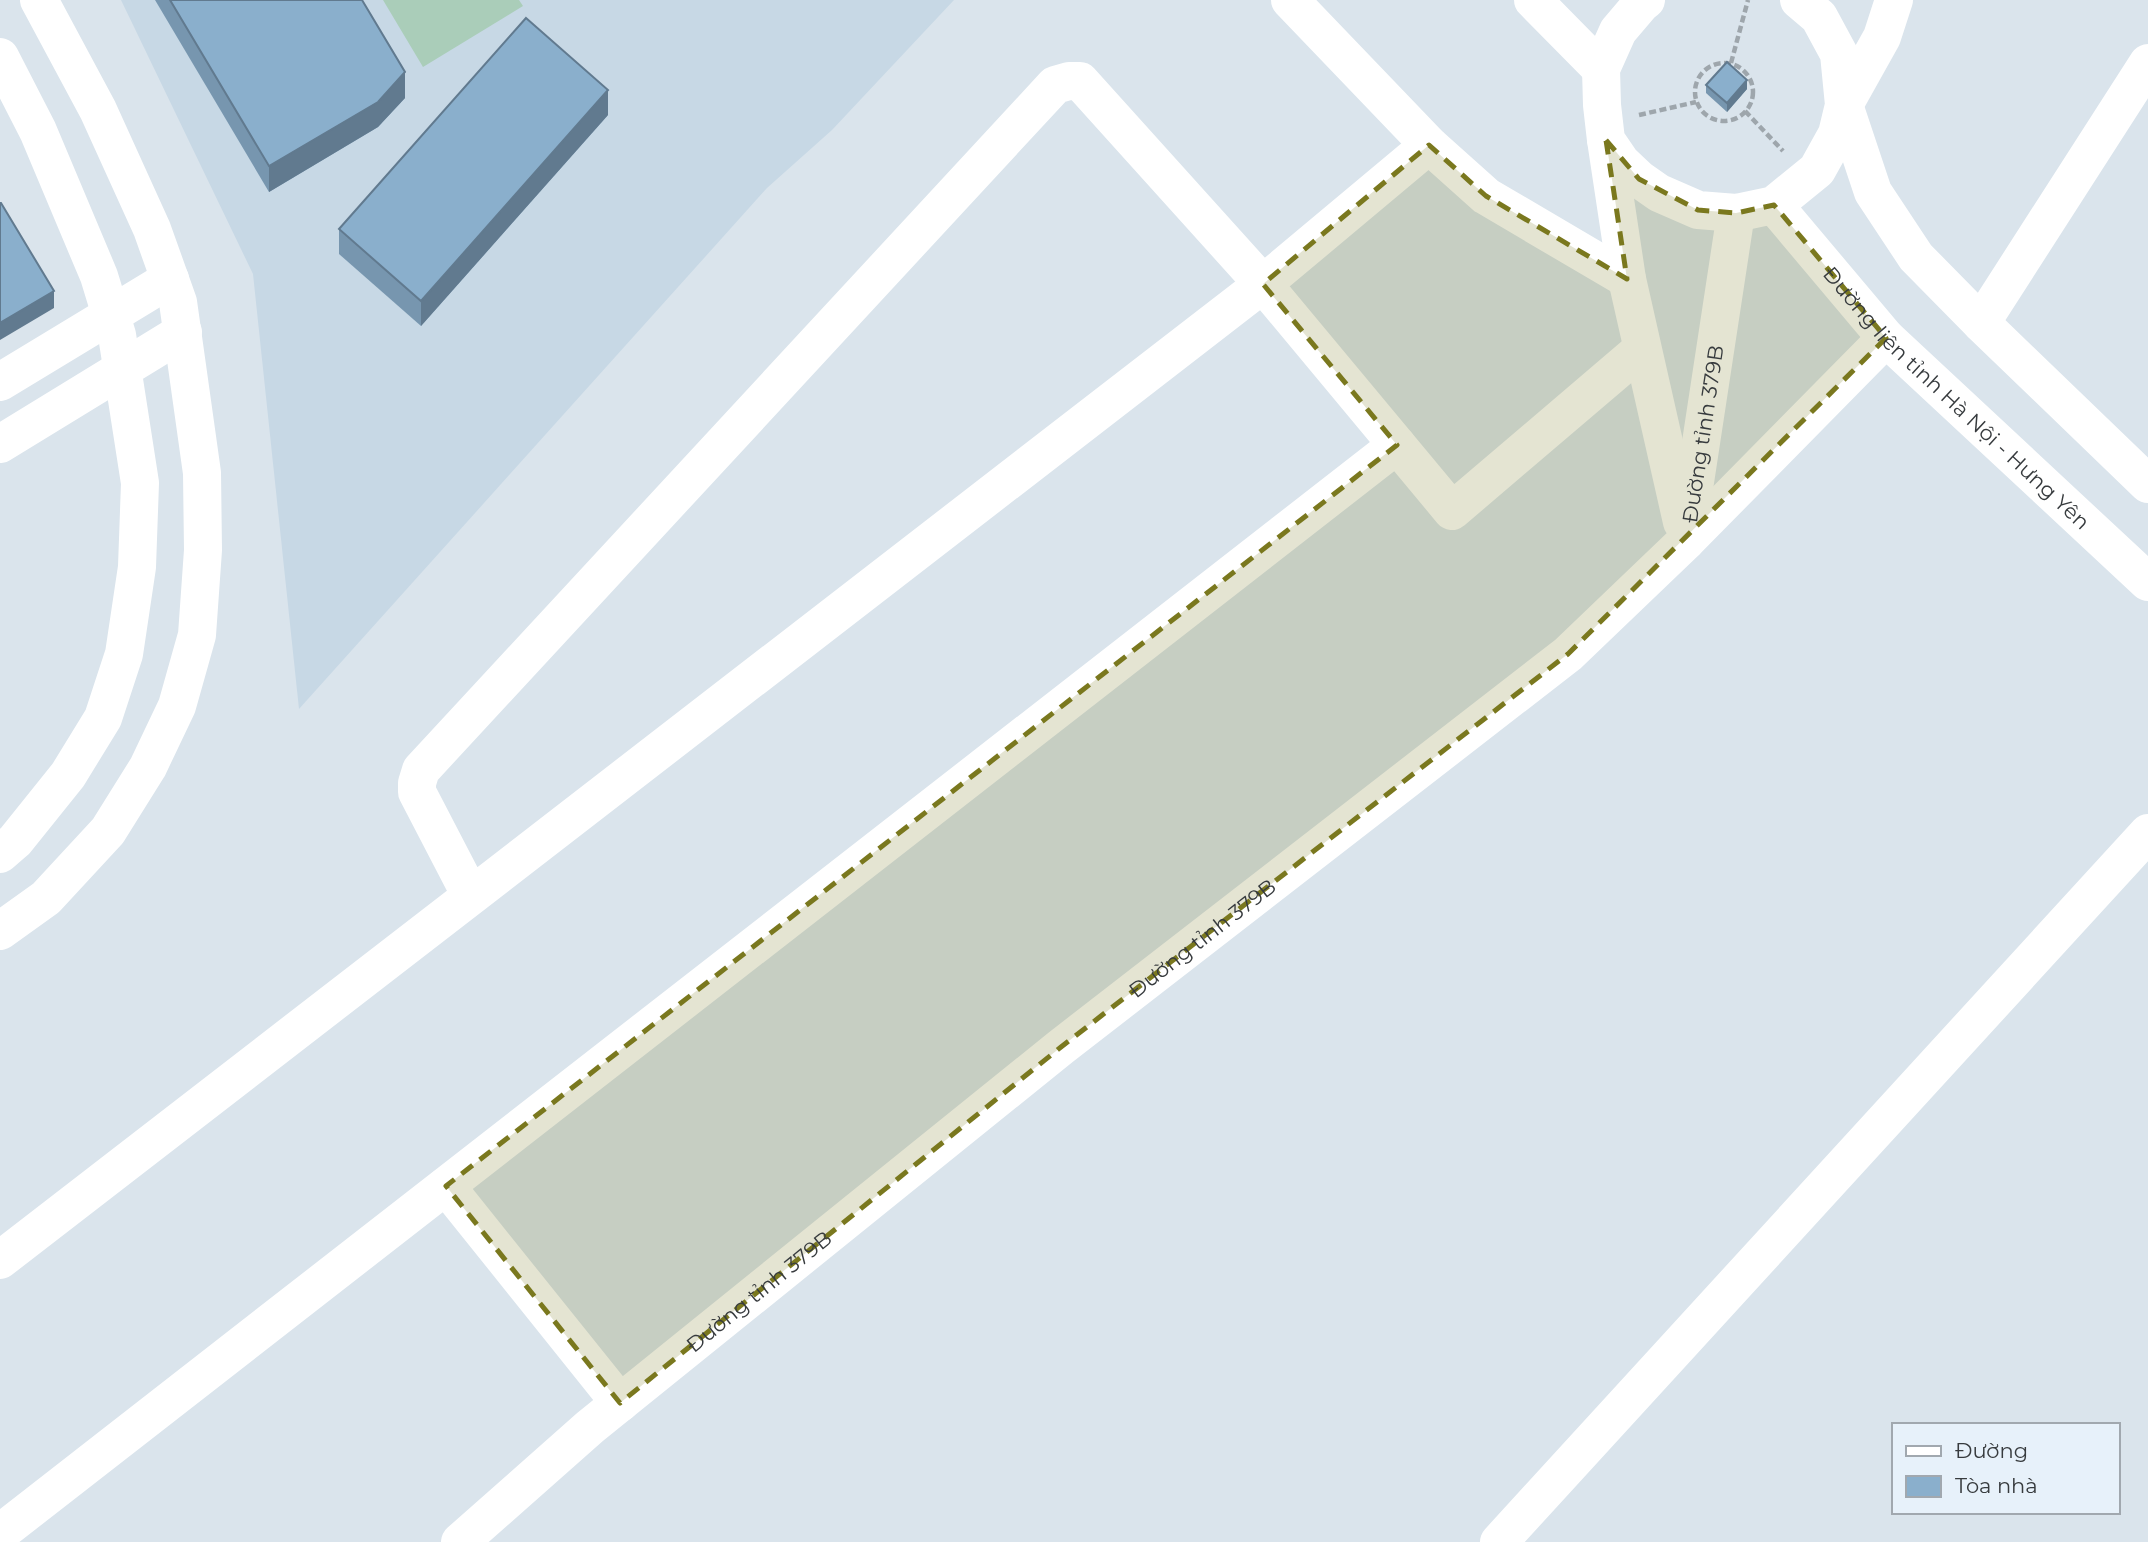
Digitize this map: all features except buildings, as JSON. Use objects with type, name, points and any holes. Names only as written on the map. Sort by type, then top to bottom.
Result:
[{"type":"main road","points":[[0,931],[46,898],[108,831],[148,767],[177,706],[197,635],[203,551],[202,473],[178,302],[152,229],[98,110],[39,0]]},
{"type":"main road","points":[[1290,0],[1429,145],[1486,196],[1627,279]]},
{"type":"main road","points":[[1533,0],[1601,69]]},
{"type":"main road","points":[[1646,0],[1618,31],[1601,69],[1602,105],[1627,279],[1686,541]]},
{"type":"main road","points":[[1799,0],[1819,17],[1839,54],[1844,105],[1873,192],[1916,257],[2148,484]]},
{"type":"main road","points":[[1605,131],[1622,162],[1639,179],[1659,193],[1698,210],[1736,213],[1774,205],[1817,170],[1838,134],[1844,105],[1882,37],[1894,0]]},
{"type":"main road","points":[[0,57],[38,131],[99,276],[117,335],[140,483],[137,567],[124,654],[103,718],[68,775],[15,841],[0,853]]},
{"type":"main road","points":[[1981,323],[2148,63]]},
{"type":"main road","points":[[471,897],[417,792],[416,783],[421,770],[1055,85],[1080,81],[1263,284],[1452,511],[1642,349]]},
{"type":"main road","points":[[0,1260],[1263,284],[1429,145]]},
{"type":"main road","name":"Đường liên tỉnh Hà Nội - Hưng Yên","points":[[1774,205],[1886,338],[2148,582]]},
{"type":"main road","name":"Đường tỉnh 379B","points":[[460,1542],[620,1403],[1062,1047],[1568,654],[1686,541],[1736,213]]},
{"type":"main road","points":[[0,382],[170,279]]},
{"type":"main road","points":[[0,444],[183,332]]},
{"type":"main road","points":[[1686,541],[1886,338]]},
{"type":"main road","points":[[0,1533],[1397,445]]},
{"type":"main road","points":[[1499,1542],[2148,833]]},
{"type":"main road","points":[[446,1186],[620,1403]]},
{"type":"path","points":[[1731,63],[1748,0]]},
{"type":"path","points":[[1716,63],[1731,63],[1744,70],[1749,77],[1753,97],[1749,107],[1734,120],[1724,121],[1704,115],[1696,102],[1696,81],[1701,73],[1716,63]]},
{"type":"path","points":[[1605,131],[1696,102]]},
{"type":"path","points":[[1745,111],[1808,177]]},
{"type":"highlighted area","points":[[1606,140],[1639,179],[1698,210],[1736,213],[1774,205],[1886,338],[1568,654],[1061,1047],[620,1403],[446,1186],[1397,445],[1263,284],[1429,145],[1486,196],[1627,279]]},
{"type":"shaded area","points":[[121,0],[954,0],[832,130],[767,188],[299,709],[253,274]]},
{"type":"green space","points":[[383,0],[519,0],[523,6],[423,67]]}]
